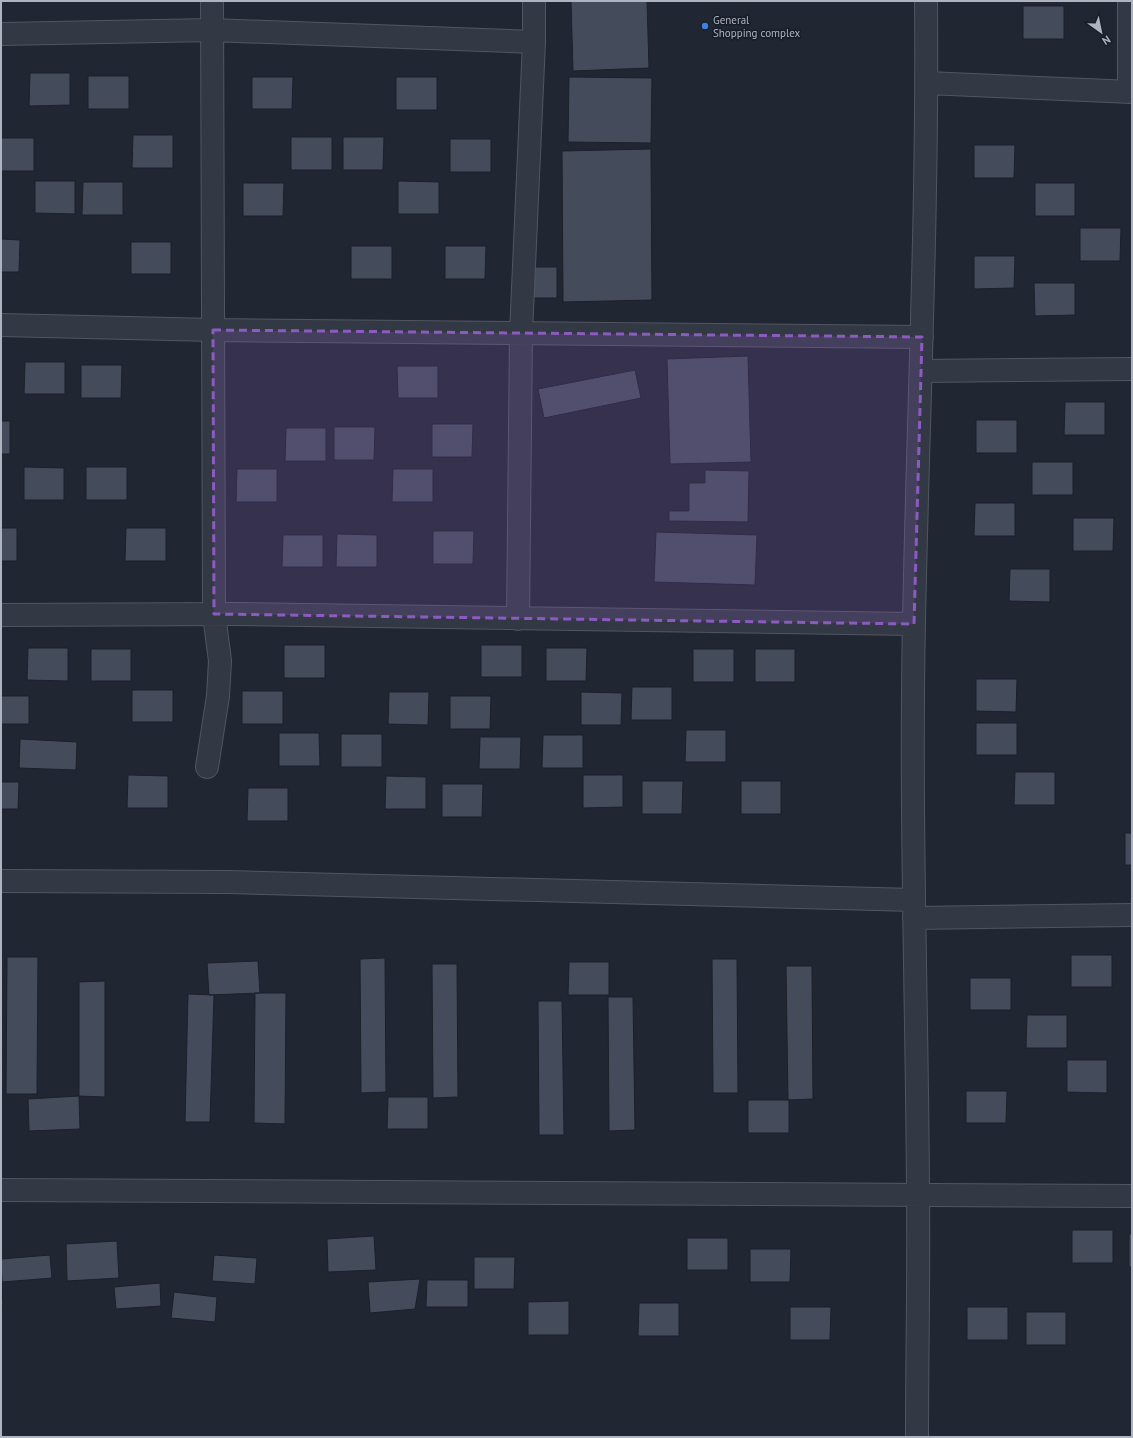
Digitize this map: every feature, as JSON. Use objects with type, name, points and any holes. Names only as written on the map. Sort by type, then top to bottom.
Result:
[{"type":"street","points":[[207,767],[218,696],[220,661],[214,614],[212,1]]},
{"type":"street","points":[[518,618],[521,333],[534,42],[534,1]]},
{"type":"street","points":[[916,1437],[918,1195],[914,909],[914,624],[927,83],[926,1]]},
{"type":"street","points":[[927,83],[1130,92],[1129,1]]},
{"type":"street","points":[[1,34],[211,30],[534,42]]},
{"type":"street","points":[[1,325],[213,330],[922,336]]},
{"type":"street","points":[[921,371],[1132,369]]},
{"type":"street","points":[[1,615],[214,614],[914,624]]},
{"type":"street","points":[[1,882],[228,882],[914,909],[1132,914]]},
{"type":"street","points":[[1,1190],[1132,1196]]},
{"type":"highlighted area","points":[[213,330],[922,337],[914,624],[214,614]]},
{"type":"building","points":[[571,1],[647,1],[649,68],[573,71]]},
{"type":"building","points":[[1023,6],[1064,6],[1064,39],[1023,39]]},
{"type":"building","points":[[30,73],[70,73],[70,105],[29,106]]},
{"type":"building","points":[[88,76],[129,76],[129,109],[88,109]]},
{"type":"building","points":[[252,77],[293,77],[292,109],[252,109]]},
{"type":"building","points":[[396,77],[437,77],[437,110],[396,110]]},
{"type":"building","points":[[569,77],[652,78],[651,143],[568,142]]},
{"type":"building","points":[[133,135],[173,135],[173,168],[132,168]]},
{"type":"building","points":[[291,137],[332,137],[332,170],[291,170]]},
{"type":"building","points":[[343,137],[384,137],[383,170],[343,170]]},
{"type":"building","points":[[1,138],[34,138],[34,171],[1,171]]},
{"type":"building","points":[[450,139],[491,139],[491,172],[450,172]]},
{"type":"building","points":[[974,145],[1015,145],[1014,178],[974,178]]},
{"type":"building","points":[[651,149],[652,300],[563,302],[562,151]]},
{"type":"building","points":[[35,181],[75,181],[75,214],[35,213]]},
{"type":"building","points":[[398,181],[439,182],[439,214],[398,214]]},
{"type":"building","points":[[83,182],[123,182],[123,215],[82,215]]},
{"type":"building","points":[[243,183],[284,183],[283,216],[243,216]]},
{"type":"building","points":[[1035,183],[1075,183],[1075,216],[1035,216]]},
{"type":"building","points":[[1080,228],[1121,228],[1120,261],[1080,261]]},
{"type":"building","points":[[1,239],[20,240],[19,272],[1,272]]},
{"type":"building","points":[[131,242],[171,242],[171,274],[131,274]]},
{"type":"building","points":[[351,246],[392,246],[392,279],[351,279]]},
{"type":"building","points":[[445,246],[486,246],[485,279],[445,279]]},
{"type":"building","points":[[974,256],[1015,256],[1014,288],[974,289]]},
{"type":"building","points":[[529,267],[557,267],[557,298],[528,298]]},
{"type":"building","points":[[1034,283],[1075,283],[1075,315],[1035,316]]},
{"type":"building","points":[[748,356],[751,462],[670,464],[667,359]]},
{"type":"building","points":[[25,362],[65,362],[65,394],[24,394]]},
{"type":"building","points":[[81,365],[122,365],[121,398],[81,398]]},
{"type":"building","points":[[397,366],[438,366],[438,398],[398,398]]},
{"type":"building","points":[[635,370],[641,398],[544,418],[538,389]]},
{"type":"building","points":[[1065,402],[1105,402],[1105,435],[1064,435]]},
{"type":"building","points":[[976,420],[1017,420],[1017,453],[976,453]]},
{"type":"building","points":[[1,421],[10,421],[10,454],[1,454]]},
{"type":"building","points":[[432,424],[473,424],[472,457],[432,457]]},
{"type":"building","points":[[334,427],[375,427],[374,460],[334,460]]},
{"type":"building","points":[[286,428],[326,428],[326,461],[285,461]]},
{"type":"building","points":[[1032,462],[1073,462],[1073,495],[1032,495]]},
{"type":"building","points":[[24,467],[64,468],[64,500],[24,500]]},
{"type":"building","points":[[86,467],[127,467],[127,500],[86,500]]},
{"type":"building","points":[[237,469],[277,469],[277,502],[236,502]]},
{"type":"building","points":[[393,469],[433,469],[433,502],[392,502]]},
{"type":"building","points":[[705,470],[749,471],[748,522],[669,521],[669,511],[689,511],[689,483],[705,483]]},
{"type":"building","points":[[975,503],[1015,503],[1015,536],[974,536]]},
{"type":"building","points":[[1073,518],[1114,518],[1113,551],[1073,551]]},
{"type":"building","points":[[1,528],[17,528],[17,561],[1,561]]},
{"type":"building","points":[[126,528],[166,528],[166,561],[125,561]]},
{"type":"building","points":[[433,531],[474,531],[473,564],[433,564]]},
{"type":"building","points":[[656,532],[757,535],[755,585],[654,582]]},
{"type":"building","points":[[337,534],[377,535],[377,567],[336,567]]},
{"type":"building","points":[[283,535],[323,535],[323,567],[282,567]]},
{"type":"building","points":[[1010,569],[1050,569],[1050,602],[1009,601]]},
{"type":"building","points":[[284,645],[325,645],[325,678],[284,678]]},
{"type":"building","points":[[481,645],[522,645],[522,677],[481,677]]},
{"type":"building","points":[[28,648],[68,648],[68,681],[27,680]]},
{"type":"building","points":[[546,648],[587,648],[586,681],[546,681]]},
{"type":"building","points":[[91,649],[131,649],[131,681],[91,681]]},
{"type":"building","points":[[693,649],[734,649],[734,682],[693,682]]},
{"type":"building","points":[[755,649],[795,649],[795,682],[755,682]]},
{"type":"building","points":[[976,679],[1017,679],[1016,712],[976,711]]},
{"type":"building","points":[[632,687],[672,687],[672,720],[631,720]]},
{"type":"building","points":[[132,690],[173,690],[173,722],[132,722]]},
{"type":"building","points":[[242,691],[283,691],[283,724],[242,724]]},
{"type":"building","points":[[389,692],[429,692],[428,725],[388,724]]},
{"type":"building","points":[[581,692],[622,693],[621,725],[581,725]]},
{"type":"building","points":[[1,696],[29,696],[29,724],[1,724]]},
{"type":"building","points":[[450,696],[491,696],[490,729],[450,729]]},
{"type":"building","points":[[976,723],[1017,723],[1017,755],[976,755]]},
{"type":"building","points":[[686,730],[726,730],[726,762],[685,762]]},
{"type":"building","points":[[279,733],[319,733],[320,766],[279,766]]},
{"type":"building","points":[[341,734],[382,734],[382,767],[341,767]]},
{"type":"building","points":[[543,735],[583,735],[583,768],[542,768]]},
{"type":"building","points":[[480,737],[521,737],[520,769],[479,769]]},
{"type":"building","points":[[20,739],[77,742],[76,770],[19,768]]},
{"type":"building","points":[[1015,772],[1055,772],[1055,805],[1014,805]]},
{"type":"building","points":[[128,775],[168,776],[168,808],[127,808]]},
{"type":"building","points":[[583,775],[623,775],[623,807],[583,808]]},
{"type":"building","points":[[386,776],[426,777],[426,809],[385,809]]},
{"type":"building","points":[[642,781],[683,781],[682,814],[642,814]]},
{"type":"building","points":[[741,781],[781,781],[781,814],[741,814]]},
{"type":"building","points":[[1,782],[19,782],[18,809],[1,809]]},
{"type":"building","points":[[442,784],[483,784],[482,817],[442,817]]},
{"type":"building","points":[[248,788],[288,788],[288,821],[247,821]]},
{"type":"building","points":[[1125,833],[1132,833],[1132,865],[1125,865]]},
{"type":"building","points":[[1071,955],[1112,955],[1112,987],[1071,987]]},
{"type":"building","points":[[7,957],[38,957],[37,1094],[6,1094]]},
{"type":"building","points":[[385,958],[386,1092],[361,1093],[360,959]]},
{"type":"building","points":[[712,959],[737,959],[738,1093],[713,1093]]},
{"type":"building","points":[[258,961],[260,993],[209,995],[207,963]]},
{"type":"building","points":[[569,962],[609,962],[609,995],[568,995]]},
{"type":"building","points":[[432,964],[457,964],[458,1097],[433,1098]]},
{"type":"building","points":[[786,966],[812,966],[813,1099],[788,1100]]},
{"type":"building","points":[[970,978],[1011,978],[1011,1010],[970,1010]]},
{"type":"building","points":[[105,981],[105,1097],[79,1096],[79,982]]},
{"type":"building","points":[[255,993],[286,993],[285,1124],[254,1123]]},
{"type":"building","points":[[188,994],[214,995],[210,1122],[185,1122]]},
{"type":"building","points":[[608,997],[633,997],[635,1130],[609,1131]]},
{"type":"building","points":[[538,1001],[562,1001],[564,1135],[539,1135]]},
{"type":"building","points":[[1027,1015],[1067,1015],[1067,1048],[1026,1048]]},
{"type":"building","points":[[1067,1060],[1107,1060],[1107,1093],[1067,1092]]},
{"type":"building","points":[[966,1091],[1007,1091],[1006,1123],[966,1123]]},
{"type":"building","points":[[79,1096],[80,1129],[29,1131],[28,1099]]},
{"type":"building","points":[[388,1097],[428,1097],[428,1129],[387,1129]]},
{"type":"building","points":[[748,1100],[789,1100],[789,1133],[748,1133]]},
{"type":"building","points":[[1072,1230],[1113,1230],[1113,1263],[1072,1263]]},
{"type":"building","points":[[1129,1234],[1132,1234],[1132,1267],[1129,1267]]},
{"type":"building","points":[[374,1236],[376,1270],[328,1272],[327,1239]]},
{"type":"building","points":[[687,1238],[728,1238],[728,1270],[687,1270]]},
{"type":"building","points":[[117,1241],[119,1278],[67,1281],[66,1244]]},
{"type":"building","points":[[750,1249],[791,1249],[790,1282],[750,1282]]},
{"type":"building","points":[[50,1255],[52,1278],[2,1282],[1,1259]]},
{"type":"building","points":[[214,1255],[257,1258],[255,1284],[212,1281]]},
{"type":"building","points":[[474,1257],[515,1257],[514,1289],[474,1289]]},
{"type":"building","points":[[1,1269],[3,1305],[1,1305]]},
{"type":"building","points":[[420,1279],[415,1309],[370,1313],[368,1282]]},
{"type":"building","points":[[427,1280],[468,1280],[468,1307],[426,1307]]},
{"type":"building","points":[[160,1283],[161,1306],[116,1309],[114,1287]]},
{"type":"building","points":[[174,1292],[217,1297],[215,1322],[171,1318]]},
{"type":"building","points":[[569,1301],[569,1335],[528,1335],[528,1302]]},
{"type":"building","points":[[639,1303],[679,1303],[679,1336],[638,1336]]},
{"type":"building","points":[[790,1307],[831,1307],[830,1340],[790,1340]]},
{"type":"building","points":[[967,1307],[1008,1307],[1008,1340],[967,1340]]},
{"type":"building","points":[[1026,1312],[1066,1312],[1066,1345],[1026,1345]]},
{"type":"place","name":"General Shopping complex","points":[[705,26]]}]
